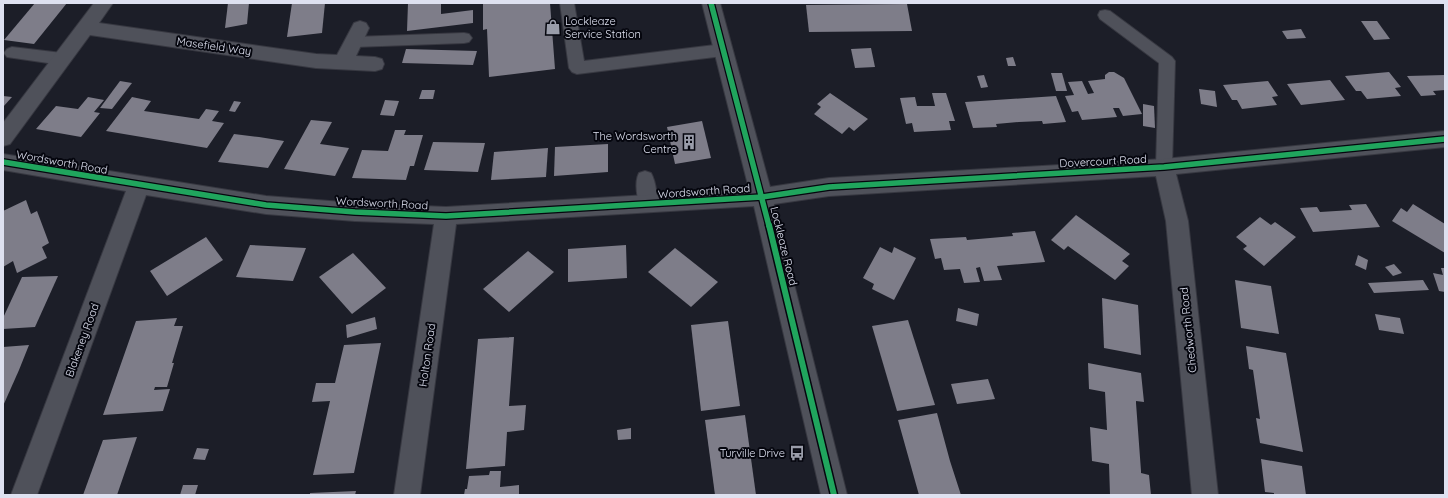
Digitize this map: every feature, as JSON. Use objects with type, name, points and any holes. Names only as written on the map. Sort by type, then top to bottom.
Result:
[{"type":"street","points":[[3,138],[104,3]]},
{"type":"street","name":"Lockleaze Road","points":[[711,3],[762,197],[834,495]]},
{"type":"street","name":"Masefield Way","points":[[85,28],[343,63],[375,64]]},
{"type":"street","points":[[343,63],[357,35]]},
{"type":"street","name":"Dovercourt Road","points":[[762,197],[829,187],[1164,167],[1445,139]]},
{"type":"street","name":"Wordsworth Road","points":[[3,162],[266,205],[355,212],[446,216],[762,197]]},
{"type":"street","name":"Chedworth Road","points":[[1164,167],[1177,221],[1205,495]]},
{"type":"street","name":"Blakeney Road","points":[[24,495],[140,185]]},
{"type":"street","name":"Holton Road","points":[[407,495],[446,216]]},
{"type":"lane","points":[[567,3],[576,68],[723,50]]},
{"type":"lane","points":[[1105,15],[1167,61],[1164,167]]},
{"type":"lane","points":[[357,35],[464,38]]},
{"type":"lane","points":[[12,53],[62,59]]},
{"type":"lane","points":[[645,178],[648,204]]},
{"type":"building","points":[[35,3],[67,3],[34,44],[4,40]]},
{"type":"building","points":[[228,3],[249,3],[247,24],[225,28]]},
{"type":"building","points":[[292,3],[325,3],[322,33],[287,37]]},
{"type":"building","points":[[408,3],[441,3],[441,14],[473,10],[473,23],[407,31]]},
{"type":"building","points":[[483,3],[550,3],[555,69],[489,77],[487,29],[483,30]]},
{"type":"building","points":[[907,4],[912,31],[809,32],[806,5]]},
{"type":"building","points":[[1361,21],[1377,21],[1390,39],[1374,40]]},
{"type":"building","points":[[1301,29],[1306,38],[1287,39],[1282,31]]},
{"type":"building","points":[[871,48],[875,67],[855,68],[851,49]]},
{"type":"building","points":[[406,49],[477,51],[473,65],[402,63]]},
{"type":"building","points":[[1013,57],[1016,66],[1008,66],[1006,58]]},
{"type":"building","points":[[1109,72],[1114,72],[1124,78],[1142,114],[1123,116],[1119,108],[1113,108],[1117,117],[1082,120],[1078,111],[1072,112],[1065,96],[1074,95],[1068,82],[1082,81],[1088,94],[1094,93],[1088,81],[1105,79],[1105,75]]},
{"type":"building","points":[[1389,72],[1401,87],[1395,88],[1401,96],[1367,99],[1361,91],[1356,91],[1345,76]]},
{"type":"building","points":[[1051,73],[1062,73],[1067,91],[1056,91]]},
{"type":"building","points":[[984,75],[988,87],[981,88],[977,76]]},
{"type":"building","points":[[1445,75],[1445,90],[1433,91],[1436,95],[1421,96],[1407,76]]},
{"type":"building","points":[[1330,80],[1345,100],[1301,105],[1287,84]]},
{"type":"building","points":[[120,81],[132,83],[112,109],[100,108]]},
{"type":"building","points":[[1268,81],[1278,96],[1272,97],[1277,105],[1242,109],[1237,100],[1232,100],[1223,85]]},
{"type":"building","points":[[1199,89],[1215,91],[1217,107],[1201,104]]},
{"type":"building","points":[[422,90],[435,90],[433,99],[419,99]]},
{"type":"building","points":[[830,93],[868,119],[854,131],[849,127],[842,134],[814,114],[821,107],[817,104]]},
{"type":"building","points":[[932,93],[946,93],[955,121],[949,121],[951,130],[914,132],[912,123],[906,124],[900,98],[915,97],[917,106],[935,106]]},
{"type":"building","points":[[3,96],[12,97],[3,107]]},
{"type":"building","points":[[1056,96],[1066,122],[1043,124],[1042,121],[1019,122],[996,124],[997,127],[973,128],[965,102]]},
{"type":"building","points":[[88,97],[104,100],[94,112],[100,113],[81,137],[36,129],[56,106],[78,109]]},
{"type":"building","points":[[132,97],[151,101],[144,111],[199,119],[206,109],[219,111],[212,121],[224,123],[207,148],[106,131]]},
{"type":"building","points":[[385,100],[399,101],[394,116],[380,115]]},
{"type":"building","points":[[234,101],[241,102],[235,112],[229,111]]},
{"type":"building","points":[[1143,104],[1154,106],[1155,128],[1143,126]]},
{"type":"building","points":[[311,120],[332,122],[320,144],[349,148],[335,176],[284,169]]},
{"type":"building","name":"The Wordsworth Centre","points":[[702,121],[711,158],[675,164],[667,127]]},
{"type":"building","points":[[395,130],[406,130],[404,135],[423,135],[414,166],[410,166],[406,180],[352,178],[362,150],[388,151]]},
{"type":"building","points":[[234,134],[284,141],[268,168],[218,162]]},
{"type":"building","points":[[433,142],[485,143],[478,172],[424,170]]},
{"type":"building","points":[[608,144],[608,172],[554,176],[555,147]]},
{"type":"building","points":[[548,148],[546,177],[491,180],[494,152]]},
{"type":"building","points":[[26,200],[31,214],[37,211],[49,243],[42,247],[47,258],[17,273],[13,261],[3,267],[3,211]]},
{"type":"building","points":[[1366,204],[1380,227],[1313,232],[1300,208],[1317,207],[1320,212],[1352,210],[1349,205]]},
{"type":"building","points":[[1413,204],[1445,224],[1445,253],[1392,221],[1401,208],[1407,212]]},
{"type":"building","points":[[1076,215],[1130,254],[1122,261],[1129,266],[1115,280],[1068,246],[1064,250],[1051,240]]},
{"type":"building","points":[[1260,217],[1271,225],[1275,222],[1296,237],[1264,266],[1243,249],[1247,246],[1236,237]]},
{"type":"building","points":[[1035,231],[1045,262],[997,266],[1002,280],[984,281],[980,267],[976,268],[980,282],[964,283],[960,269],[944,270],[941,258],[935,259],[930,239],[966,237],[967,240],[1013,236],[1012,233]]},
{"type":"building","points":[[206,237],[223,260],[167,296],[150,271]]},
{"type":"building","points":[[250,245],[306,248],[293,281],[236,277]]},
{"type":"building","points":[[626,245],[627,278],[568,282],[568,249]]},
{"type":"building","points":[[880,247],[892,253],[894,247],[916,258],[894,300],[872,289],[874,284],[863,278]]},
{"type":"building","points":[[675,248],[718,282],[691,307],[648,272]]},
{"type":"building","points":[[528,251],[554,272],[509,312],[483,289]]},
{"type":"building","points":[[353,253],[386,288],[352,314],[319,277]]},
{"type":"building","points":[[1358,255],[1368,260],[1366,270],[1355,265]]},
{"type":"building","points":[[1394,264],[1402,273],[1393,276],[1385,267]]},
{"type":"building","points":[[1441,268],[1445,268],[1445,292],[1439,291],[1433,273],[1443,275]]},
{"type":"building","points":[[58,276],[35,327],[3,329],[3,318],[22,277]]},
{"type":"building","points":[[1235,280],[1271,286],[1279,334],[1241,328]]},
{"type":"building","points":[[1423,280],[1429,290],[1374,293],[1368,283]]},
{"type":"building","points":[[1102,298],[1138,305],[1141,355],[1104,348]]},
{"type":"building","points":[[958,308],[979,314],[977,326],[956,321]]},
{"type":"building","points":[[1375,314],[1400,318],[1404,334],[1379,330]]},
{"type":"building","points":[[375,317],[377,329],[347,338],[346,325]]},
{"type":"building","points":[[177,318],[174,326],[183,326],[172,363],[174,363],[167,387],[155,387],[154,390],[170,389],[163,411],[103,415],[136,321]]},
{"type":"building","points":[[908,320],[935,405],[897,411],[872,326]]},
{"type":"building","points":[[728,321],[740,406],[701,411],[691,325]]},
{"type":"building","points":[[514,337],[509,406],[526,405],[524,430],[507,432],[505,466],[466,469],[478,339]]},
{"type":"building","points":[[381,343],[354,473],[313,475],[330,401],[312,402],[316,383],[335,383],[344,345]]},
{"type":"building","points":[[29,345],[19,370],[3,406],[3,347]]},
{"type":"building","points":[[1246,346],[1286,353],[1303,452],[1260,443],[1256,418],[1260,419],[1253,370],[1249,369]]},
{"type":"building","points":[[1088,363],[1141,373],[1144,402],[1136,401],[1136,403],[1141,473],[1149,475],[1151,495],[1110,495],[1109,464],[1092,461],[1090,427],[1107,430],[1105,392],[1089,389]]},
{"type":"building","points":[[988,379],[995,399],[957,404],[951,384]]},
{"type":"building","points":[[937,413],[961,495],[919,495],[898,420]]},
{"type":"building","points":[[745,415],[756,495],[715,495],[705,420]]},
{"type":"building","points":[[631,428],[631,439],[618,440],[617,430]]},
{"type":"building","points":[[137,437],[117,495],[83,495],[103,440]]},
{"type":"building","points":[[197,448],[209,449],[205,460],[193,459]]},
{"type":"building","points":[[1261,459],[1302,466],[1306,495],[1274,495],[1274,493],[1265,492]]},
{"type":"building","points":[[490,471],[501,471],[500,487],[519,485],[519,495],[464,495],[465,489],[467,489],[469,476],[489,475]]},
{"type":"building","points":[[183,485],[198,485],[195,495],[180,495]]},
{"type":"building","points":[[356,491],[355,495],[310,495],[310,493]]},
{"type":"cycle path","points":[[711,3],[762,197],[834,495]]},
{"type":"cycle path","points":[[3,162],[266,205],[355,212],[446,216],[762,197],[829,187],[1164,167],[1445,139]]},
{"type":"place","name":"Lockleaze Service Station","points":[[553,27]]},
{"type":"place","name":"The Wordsworth Centre","points":[[689,142]]},
{"type":"place","name":"Turville Drive","points":[[797,453]]}]
